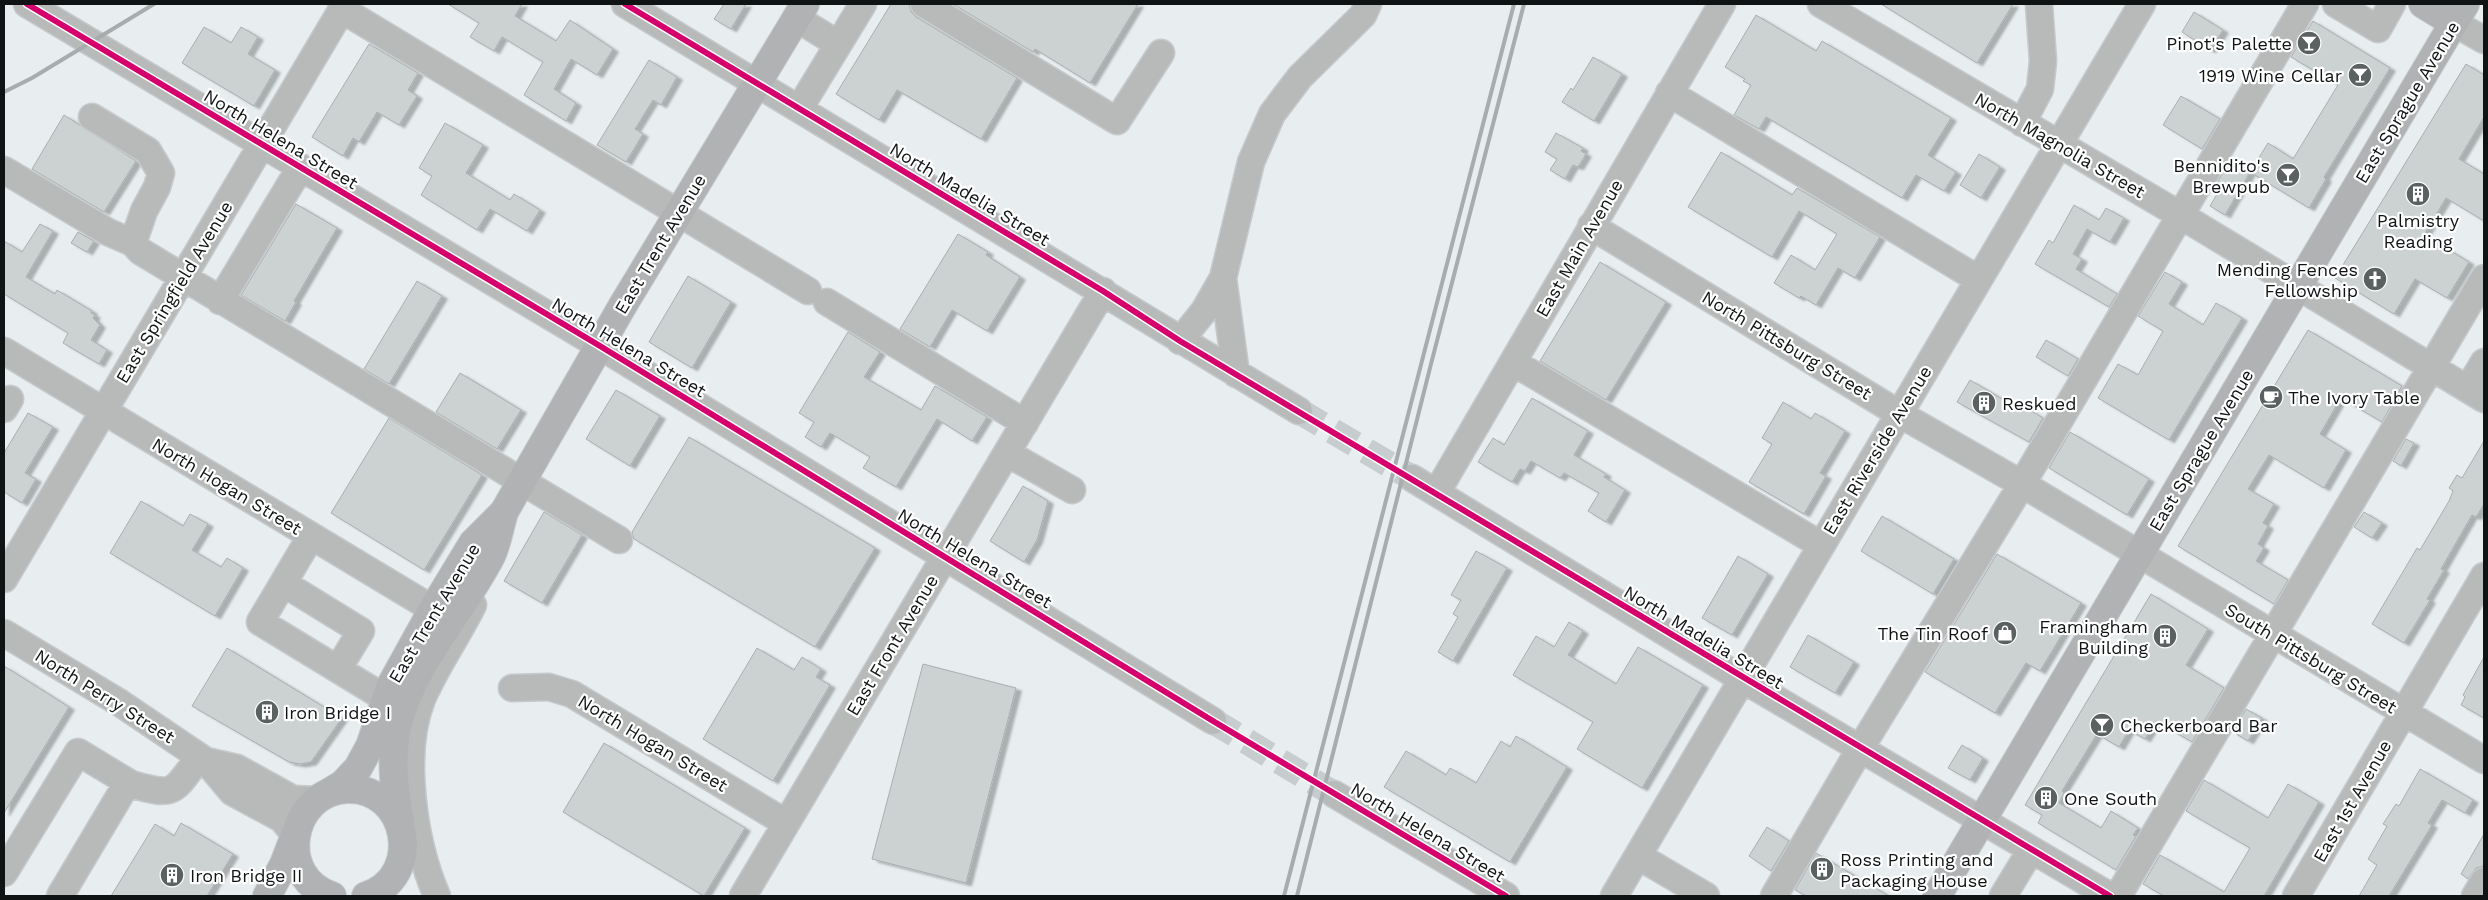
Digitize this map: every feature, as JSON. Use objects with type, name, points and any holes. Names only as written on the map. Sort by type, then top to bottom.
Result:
[{"type":"main road","points":[[2423,4],[2460,13]]},
{"type":"main road","name":"East Trent Avenue","points":[[404,849],[393,778],[398,724],[410,691],[473,543],[504,512],[522,483],[678,213],[800,11]]},
{"type":"main road","name":"East Sprague Avenue","points":[[1937,896],[2460,13]]},
{"type":"main road","name":"East Trent Avenue","points":[[295,836],[302,817],[322,797],[350,778],[361,763],[370,746],[385,698],[398,670],[492,555],[504,512]]},
{"type":"main road","points":[[322,797],[348,789],[370,793],[387,804],[400,822]]},
{"type":"main road","points":[[295,836],[295,852],[299,866],[306,878],[316,889],[330,896]]},
{"type":"main road","points":[[267,896],[284,864],[295,836]]},
{"type":"main road","points":[[366,896],[380,890],[389,882],[399,866],[404,849]]},
{"type":"main road","points":[[323,896],[330,896]]},
{"type":"street","name":"North Helena Street","points":[[28,4],[600,346],[1213,721]]},
{"type":"street","name":"North Madelia Street","points":[[625,4],[1103,291],[1180,341],[1299,411]]},
{"type":"street","points":[[799,109],[863,4]]},
{"type":"street","points":[[924,4],[1117,121],[1161,53]]},
{"type":"street","points":[[1180,341],[1204,311],[1223,278],[1251,162],[1272,114],[1300,77],[1363,15],[1368,4]]},
{"type":"street","name":"East Main Avenue","points":[[1437,492],[1722,4]]},
{"type":"street","name":"North Magnolia Street","points":[[1821,4],[2180,215],[2476,394]]},
{"type":"street","points":[[2022,123],[2040,89],[2042,61],[2039,4]]},
{"type":"street","name":"East Riverside Avenue","points":[[1614,896],[1898,413],[2142,4]]},
{"type":"street","points":[[1774,896],[1860,749],[2022,484],[2304,4]]},
{"type":"street","points":[[2336,4],[2378,29],[2392,4]]},
{"type":"street","name":"East Springfield Avenue","points":[[4,579],[343,7]]},
{"type":"street","points":[[343,7],[1025,423]]},
{"type":"street","points":[[800,11],[838,44]]},
{"type":"street","points":[[2460,13],[2484,40]]},
{"type":"street","points":[[1669,93],[1978,279]]},
{"type":"street","points":[[92,117],[148,151],[161,173],[144,210],[133,243]]},
{"type":"street","points":[[220,301],[300,168]]},
{"type":"street","points":[[4,170],[108,232],[133,243],[140,252],[220,301],[619,540]]},
{"type":"street","name":"North Pittsburg Street","points":[[1591,226],[1898,413],[2139,554]]},
{"type":"street","points":[[1223,278],[1236,374]]},
{"type":"street","points":[[2118,896],[2484,278]]},
{"type":"street","name":"East Front Avenue","points":[[743,896],[1103,291]]},
{"type":"street","name":"North Hogan Street","points":[[4,350],[442,614]]},
{"type":"street","points":[[2476,394],[2484,362]]},
{"type":"street","points":[[1514,363],[1821,545]]},
{"type":"street","points":[[1007,453],[1072,490]]},
{"type":"street","name":"North Madelia Street","points":[[1412,478],[1742,679],[2110,896]]},
{"type":"street","points":[[312,536],[260,622],[385,698]]},
{"type":"street","name":"South Pittsburg Street","points":[[2139,554],[2484,760]]},
{"type":"street","points":[[437,896],[422,849],[412,790],[410,768],[412,734],[423,698],[473,605],[492,555]]},
{"type":"street","name":"East 1st Avenue","points":[[2296,896],[2484,576]]},
{"type":"street","points":[[283,583],[361,631],[338,669]]},
{"type":"street","name":"North Perry Street","points":[[4,633],[120,703],[203,759],[232,792],[282,819],[295,836]]},
{"type":"street","name":"North Hogan Street","points":[[512,688],[549,687],[572,694],[786,823]]},
{"type":"street","points":[[4,873],[78,752],[131,784],[166,792],[174,790],[203,759]]},
{"type":"street","name":"North Perry Street","points":[[203,759],[237,768],[293,799],[322,797]]},
{"type":"street","points":[[60,896],[122,792],[131,784]]},
{"type":"street","name":"North Helena Street","points":[[1334,794],[1506,896]]},
{"type":"street","points":[[404,849],[408,867],[419,896]]},
{"type":"street","points":[[2003,896],[2031,850]]},
{"type":"street","points":[[1638,856],[1706,896]]},
{"type":"street","points":[[2475,896],[2484,881]]},
{"type":"building","points":[[448,4],[522,4],[515,16],[556,41],[570,20],[613,49],[597,75],[571,59],[554,89],[576,103],[566,121],[524,95],[543,62],[502,37],[494,51],[470,37],[479,23]]},
{"type":"building","points":[[724,4],[746,4],[731,29],[714,19]]},
{"type":"building","points":[[891,4],[909,4],[911,12],[916,17],[1017,78],[981,139],[897,90],[879,120],[836,94]]},
{"type":"building","points":[[953,4],[1138,4],[1090,83],[1035,49],[1033,52]]},
{"type":"building","points":[[1881,4],[2013,4],[1977,63]]},
{"type":"building","points":[[2194,12],[2223,30],[2210,50],[2182,32]]},
{"type":"building","points":[[1756,15],[1816,51],[1822,41],[1951,118],[1928,155],[1956,172],[1944,191],[1916,175],[1902,198],[1766,117],[1759,129],[1734,115],[1751,85],[1743,81],[1745,79],[1725,67]]},
{"type":"building","points":[[2313,21],[2390,68],[2324,177],[2326,179],[2309,208],[2250,172],[2268,143],[2293,159],[2338,85],[2291,57]]},
{"type":"building","points":[[204,27],[231,43],[241,27],[258,37],[248,54],[275,70],[254,106],[182,63]]},
{"type":"building","points":[[369,44],[418,73],[408,90],[417,96],[399,125],[377,112],[359,142],[353,138],[343,156],[312,137]]},
{"type":"building","points":[[1593,57],[1622,74],[1594,121],[1562,102],[1571,88],[1573,90]]},
{"type":"building","points":[[649,60],[677,77],[661,105],[653,100],[635,129],[643,134],[626,162],[597,145]]},
{"type":"building","points":[[2466,64],[2484,75],[2484,117],[2459,159],[2484,174],[2484,221],[2446,198],[2424,235],[2469,262],[2447,298],[2415,279],[2394,314],[2335,278]]},
{"type":"building","points":[[2181,96],[2220,119],[2202,149],[2163,125]]},
{"type":"building","points":[[64,115],[136,161],[104,212],[32,169]]},
{"type":"building","points":[[445,123],[483,145],[466,173],[510,200],[514,194],[540,210],[527,231],[490,209],[477,230],[421,195],[432,176],[419,168]]},
{"type":"building","points":[[1556,133],[1583,148],[1581,151],[1586,154],[1578,167],[1573,165],[1565,179],[1550,170],[1557,159],[1545,152]]},
{"type":"building","points":[[1721,152],[1792,195],[1797,188],[1880,237],[1855,278],[1838,268],[1816,305],[1801,296],[1799,298],[1774,283],[1791,255],[1815,270],[1837,234],[1799,211],[1772,257],[1688,207]]},
{"type":"building","points":[[1979,154],[2000,167],[1981,198],[1960,185]]},
{"type":"building","points":[[2230,160],[2250,172],[2225,215],[2210,206],[2219,191],[2214,188]]},
{"type":"building","points":[[296,204],[337,228],[294,301],[296,302],[285,321],[241,295]]},
{"type":"building","points":[[2074,205],[2099,220],[2106,208],[2124,218],[2110,242],[2087,229],[2073,254],[2082,259],[2076,269],[2117,294],[2109,307],[2035,264],[2049,240],[2053,243]]},
{"type":"building","points":[[40,224],[53,231],[26,277],[55,294],[57,290],[92,311],[91,313],[95,315],[93,318],[100,325],[91,340],[107,350],[99,364],[63,343],[68,333],[4,294],[4,241],[22,252]]},
{"type":"building","points":[[78,232],[94,241],[87,252],[71,243]]},
{"type":"building","points":[[958,234],[988,252],[986,255],[1020,277],[987,331],[952,310],[930,347],[900,329]]},
{"type":"building","points":[[1600,262],[1666,302],[1606,400],[1540,361]]},
{"type":"building","points":[[2165,272],[2182,282],[2169,304],[2203,325],[2216,303],[2242,318],[2169,440],[2098,398],[2118,364],[2138,375],[2163,331],[2138,316]]},
{"type":"building","points":[[688,276],[731,302],[692,368],[649,342]]},
{"type":"building","points":[[417,281],[442,296],[389,384],[364,369]]},
{"type":"building","points":[[2308,330],[2402,386],[2382,422],[2341,398],[2320,434],[2346,450],[2324,488],[2269,455],[2248,489],[2274,504],[2263,523],[2268,526],[2258,544],[2264,548],[2256,561],[2288,580],[2274,604],[2178,546]]},
{"type":"building","points":[[848,332],[880,352],[864,377],[921,410],[935,386],[987,417],[972,441],[937,419],[896,487],[863,468],[870,457],[830,433],[821,447],[805,437],[814,422],[799,413]]},
{"type":"building","points":[[2046,340],[2078,359],[2068,376],[2036,357]]},
{"type":"building","points":[[460,373],[521,410],[497,449],[436,412]]},
{"type":"building","points":[[1970,380],[2021,410],[2023,406],[2043,418],[2029,442],[1957,402]]},
{"type":"building","points":[[616,390],[660,416],[630,466],[586,439]]},
{"type":"building","points":[[1532,398],[1588,431],[1574,455],[1606,474],[1604,477],[1625,490],[1606,522],[1588,511],[1599,493],[1564,473],[1560,478],[1531,461],[1525,471],[1520,469],[1512,482],[1478,462],[1493,438],[1504,445]]},
{"type":"building","points":[[1783,402],[1811,419],[1815,413],[1845,431],[1820,473],[1826,476],[1804,514],[1749,482],[1772,444],[1762,438]]},
{"type":"building","points":[[28,413],[53,427],[25,473],[36,479],[22,503],[4,492],[4,453]]},
{"type":"building","points":[[389,418],[482,475],[424,570],[331,513]]},
{"type":"building","points":[[2070,432],[2149,479],[2127,515],[2049,468]]},
{"type":"building","points":[[689,437],[875,548],[815,647],[634,539],[632,532]]},
{"type":"building","points":[[2406,439],[2414,443],[2401,466],[2393,461]]},
{"type":"building","points":[[2484,441],[2484,504],[2476,517],[2472,515],[2441,569],[2444,570],[2427,599],[2430,600],[2404,643],[2372,624],[2417,548],[2420,550],[2449,501],[2453,491],[2449,488],[2457,475],[2462,478]]},
{"type":"building","points":[[1023,486],[1048,501],[1037,540],[1024,562],[990,541]]},
{"type":"building","points":[[141,501],[183,526],[190,514],[208,524],[192,550],[221,567],[227,558],[243,568],[215,616],[110,553]]},
{"type":"building","points":[[544,512],[582,535],[542,603],[504,581]]},
{"type":"building","points":[[2364,512],[2382,523],[2372,538],[2354,527]]},
{"type":"building","points":[[1882,516],[1954,559],[1933,594],[1861,551]]},
{"type":"building","points":[[1476,551],[1507,568],[1453,661],[1438,652],[1458,617],[1453,614],[1461,600],[1451,595]]},
{"type":"building","name":"The Tin Roof","points":[[1997,554],[2081,603],[2040,671],[2026,663],[1995,713],[1925,672]]},
{"type":"building","points":[[1738,556],[1768,574],[1732,635],[1702,618]]},
{"type":"building","points":[[2151,594],[2208,629],[2186,665],[2224,688],[2192,742],[2156,721],[2145,739],[2129,730],[2119,747],[2097,734],[2062,791],[2064,793],[2059,803],[2101,828],[2111,811],[2138,828],[2133,835],[2136,836],[2116,870],[2038,823],[2042,815],[2025,805]]},
{"type":"building","points":[[1569,622],[1583,631],[1568,655],[1616,684],[1638,647],[1703,685],[1642,788],[1577,749],[1593,722],[1513,675],[1536,636],[1554,647]]},
{"type":"building","points":[[1808,635],[1854,662],[1835,693],[1790,667]]},
{"type":"building","name":"Iron Bridge I","points":[[227,648],[342,718],[311,762],[300,764],[289,762],[192,706]]},
{"type":"building","points":[[757,648],[794,670],[802,657],[821,669],[816,677],[830,685],[773,781],[703,739]]},
{"type":"building","points":[[2484,657],[2484,718],[2461,705],[2465,697],[2463,695]]},
{"type":"building","points":[[923,664],[1016,688],[966,883],[872,859]]},
{"type":"building","points":[[4,666],[69,707],[4,813]]},
{"type":"building","points":[[2246,709],[2262,718],[2248,741],[2233,732]]},
{"type":"building","points":[[1516,736],[1567,767],[1510,862],[1384,787],[1406,751],[1446,775],[1450,768],[1476,783],[1501,741],[1510,747]]},
{"type":"building","points":[[604,743],[745,828],[704,896],[563,812]]},
{"type":"building","points":[[1962,745],[1983,758],[1970,780],[1948,768]]},
{"type":"building","points":[[2420,769],[2473,800],[2465,813],[2442,800],[2428,823],[2432,825],[2389,896],[2359,896],[2377,865],[2368,859],[2387,826],[2383,824],[2396,804],[2399,806]]},
{"type":"building","points":[[2204,780],[2268,818],[2288,784],[2319,802],[2264,896],[2164,896],[2143,884],[2160,855],[2224,892],[2250,848],[2186,811]]},
{"type":"building","name":"Iron Bridge II","points":[[181,823],[233,854],[207,896],[111,896],[155,824],[174,836]]},
{"type":"building","points":[[1767,827],[1789,841],[1771,871],[1749,856]]},
{"type":"building","points":[[2484,834],[2484,866],[2476,868],[2468,879],[2461,874]]},
{"type":"building","name":"Ross Printing and Packaging House","points":[[1816,853],[1889,896],[1806,896],[1795,890]]},
{"type":"tunnel","points":[[1299,411],[1412,478]]},
{"type":"tunnel","points":[[1213,721],[1334,794]]},
{"type":"railway","points":[[4,92],[32,78],[154,4]]},
{"type":"railway","points":[[1284,896],[1514,4]]},
{"type":"railway","points":[[1297,896],[1524,4]]},
{"type":"cycle path","points":[[27,4],[600,346],[1213,721],[1506,896]]},
{"type":"cycle path","points":[[625,4],[1103,291],[1180,341],[2110,896]]},
{"type":"place","name":"Pinot's Palette","points":[[2309,43]]},
{"type":"place","name":"1919 Wine Cellar","points":[[2360,75]]},
{"type":"place","name":"Bennidito's Brewpub","points":[[2288,175]]},
{"type":"place","name":"Palmistry Reading","points":[[2418,194]]},
{"type":"place","name":"Mending Fences Fellowship","points":[[2375,279]]},
{"type":"place","name":"The Ivory Table","points":[[2271,397]]},
{"type":"place","name":"Reskued","points":[[1984,403]]},
{"type":"place","name":"The Tin Roof","points":[[2005,633]]},
{"type":"place","name":"Framingham Building","points":[[2165,636]]},
{"type":"place","name":"Iron Bridge I","points":[[267,712]]},
{"type":"place","name":"Checkerboard Bar","points":[[2102,725]]},
{"type":"place","name":"One South","points":[[2046,798]]},
{"type":"place","name":"Ross Printing and Packaging House","points":[[1822,869]]},
{"type":"place","name":"Iron Bridge II","points":[[172,875]]}]
